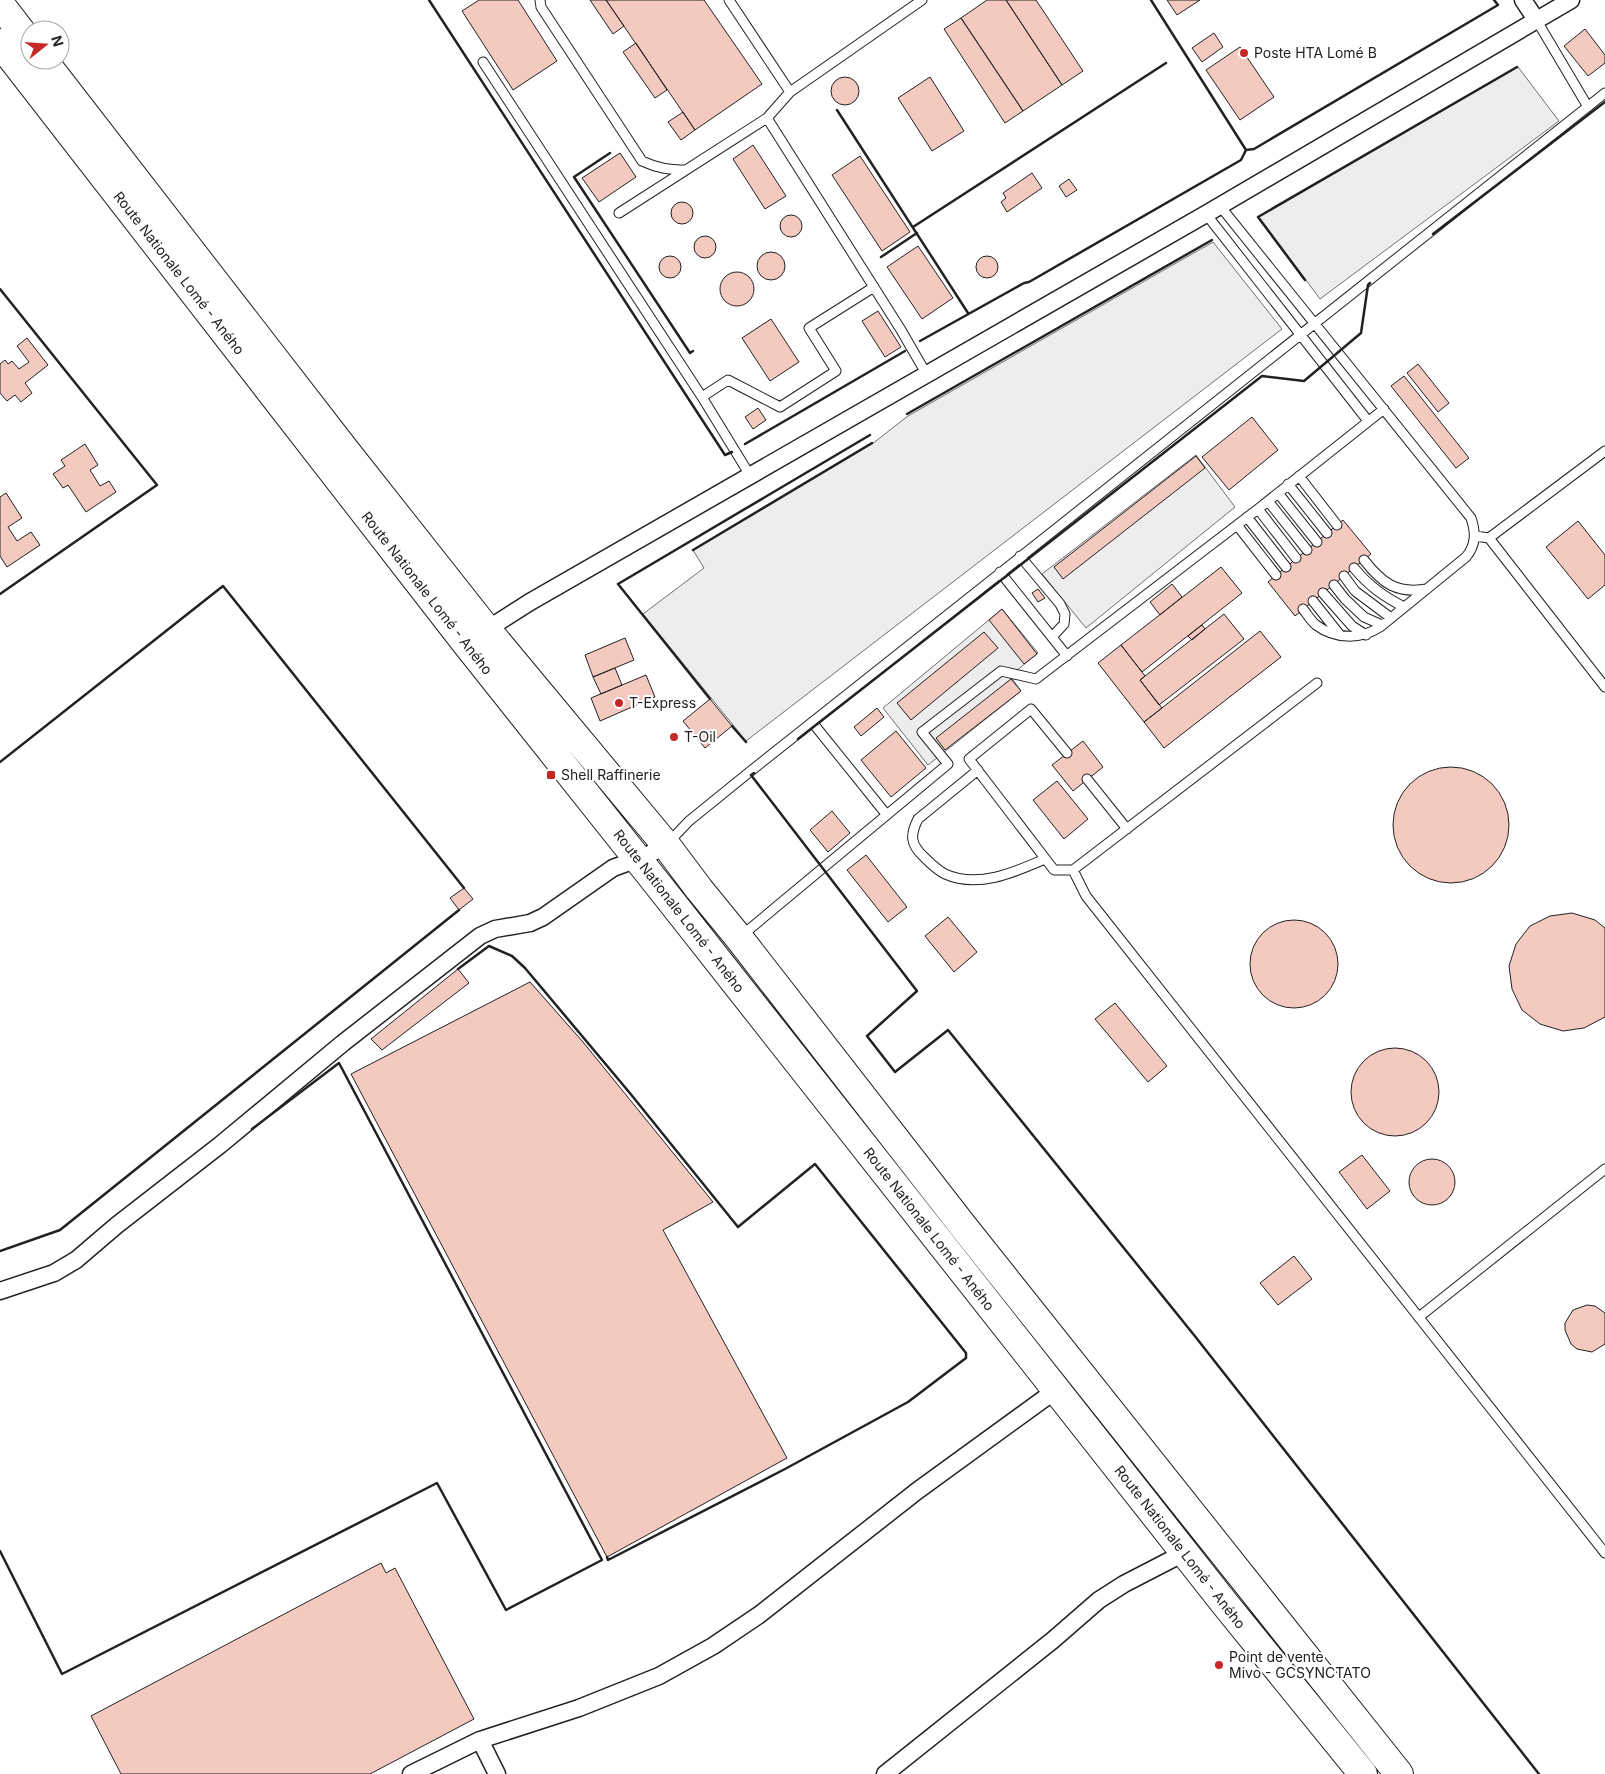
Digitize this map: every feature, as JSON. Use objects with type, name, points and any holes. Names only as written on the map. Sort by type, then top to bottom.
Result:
[{"type":"highway","points":[[0,4],[20,30]]},
{"type":"highway","name":"Route Nationale Lomé - Aného","points":[[0,43],[476,636],[666,844],[699,890],[739,938],[963,1226],[1399,1774]]},
{"type":"highway","name":"Route Nationale Lomé - Aného","points":[[51,70],[340,443],[476,636],[639,860],[1184,1553],[1363,1774]]},
{"type":"street","points":[[1523,0],[1537,22]]},
{"type":"street","points":[[476,636],[530,602],[1213,210],[1537,22],[1571,0]]},
{"type":"street","points":[[0,1291],[54,1273],[76,1260],[220,1145],[343,1043],[480,936],[495,929],[530,923],[543,917],[613,868],[639,860],[666,844]]},
{"type":"street","points":[[411,1774],[480,1740],[579,1708],[659,1676],[714,1646],[759,1615],[917,1491],[1056,1390]]},
{"type":"street","points":[[885,1774],[1053,1640],[1099,1600],[1124,1584],[1184,1553]]},
{"type":"street","points":[[480,1740],[497,1774]]},
{"type":"lane","points":[[540,0],[541,7],[642,161],[656,167],[686,170]]},
{"type":"lane","points":[[729,0],[790,92]]},
{"type":"lane","points":[[619,213],[767,118],[790,92],[922,0]]},
{"type":"lane","points":[[1537,22],[1588,106]]},
{"type":"lane","points":[[483,62],[702,397],[750,476]]},
{"type":"lane","points":[[666,844],[689,821],[812,722],[1605,93]]},
{"type":"lane","points":[[767,118],[874,287],[927,375]]},
{"type":"lane","points":[[1213,210],[1314,323],[1471,518],[1475,536],[1474,544],[1466,557],[1391,618],[1366,635],[1340,635],[1326,630],[1314,624],[1303,609]]},
{"type":"lane","points":[[1213,210],[1299,335],[1368,421]]},
{"type":"lane","points":[[702,397],[728,380],[780,407],[836,371],[809,328],[874,287]]},
{"type":"lane","points":[[739,938],[948,764],[922,732],[1001,670],[1036,679],[1258,509],[1384,409]]},
{"type":"lane","points":[[1489,538],[1605,451]]},
{"type":"lane","points":[[1298,476],[1337,525]]},
{"type":"lane","points":[[1288,484],[1327,533]]},
{"type":"lane","points":[[1278,493],[1317,542]]},
{"type":"lane","points":[[1268,501],[1307,550]]},
{"type":"lane","points":[[1258,509],[1296,558]]},
{"type":"lane","points":[[1247,517],[1286,567]]},
{"type":"lane","points":[[1237,525],[1276,575]]},
{"type":"lane","points":[[1475,536],[1489,538],[1605,687]]},
{"type":"lane","points":[[1020,556],[1060,604],[1065,614],[1064,624],[1052,637]]},
{"type":"lane","points":[[1364,560],[1376,575],[1387,584],[1400,589],[1414,591],[1428,589]]},
{"type":"lane","points":[[1354,568],[1366,583],[1388,599],[1404,607]]},
{"type":"lane","points":[[1000,572],[1067,656]]},
{"type":"lane","points":[[1344,576],[1355,591],[1391,618]]},
{"type":"lane","points":[[1334,585],[1345,599],[1364,617],[1382,625]]},
{"type":"lane","points":[[1324,593],[1352,626],[1366,635]]},
{"type":"lane","points":[[1314,601],[1340,635]]},
{"type":"lane","points":[[1067,753],[1031,709],[969,759],[1054,870],[1073,870],[1318,683]]},
{"type":"lane","points":[[812,722],[886,814]]},
{"type":"lane","points":[[978,770],[918,819],[913,830],[913,841],[918,851],[944,874],[973,880],[994,878],[1046,859]]},
{"type":"lane","points":[[1088,779],[1127,829]]},
{"type":"lane","points":[[1073,870],[1086,896],[1605,1553]]},
{"type":"lane","points":[[1418,1317],[1605,1169]]},
{"type":"shaded area","points":[[1518,67],[1559,121],[1320,299],[1259,217]]},
{"type":"shaded area","points":[[1213,242],[1282,329],[746,741],[643,614],[704,568],[693,550],[872,444],[908,416]]},
{"type":"shaded area","points":[[1196,455],[1235,507],[1086,628],[1042,574]]},
{"type":"shaded area","points":[[1002,609],[1038,653],[1010,676],[1021,691],[928,765],[883,708]]},
{"type":"building","points":[[479,0],[518,0],[557,61],[513,90],[462,11]]},
{"type":"building","points":[[590,0],[606,0],[624,26],[613,34]]},
{"type":"building","points":[[606,0],[704,0],[762,84],[695,130]]},
{"type":"building","points":[[987,0],[1006,0],[1062,85],[1023,111],[961,18]]},
{"type":"building","points":[[1006,0],[1036,0],[1083,71],[1062,85]]},
{"type":"building","points":[[1167,0],[1200,0],[1177,15]]},
{"type":"building","points":[[961,18],[1023,111],[1005,123],[944,29]]},
{"type":"building","points":[[1585,29],[1605,55],[1605,63],[1588,76],[1564,46]]},
{"type":"building","points":[[1214,33],[1223,47],[1202,62],[1192,48]]},
{"type":"building","points":[[636,43],[667,90],[655,98],[623,52]]},
{"type":"building","points":[[1240,47],[1274,97],[1240,120],[1206,70]]},
{"type":"building","points":[[845,77],[855,81],[859,91],[855,101],[845,105],[835,101],[831,91],[835,81]]},
{"type":"building","points":[[930,77],[964,131],[932,151],[898,98]]},
{"type":"building","points":[[683,112],[695,130],[681,140],[668,122]]},
{"type":"building","points":[[753,145],[786,196],[765,209],[733,159]]},
{"type":"building","points":[[620,153],[636,177],[599,202],[582,178]]},
{"type":"building","points":[[860,156],[910,232],[882,251],[832,175]]},
{"type":"building","points":[[1032,173],[1042,188],[1007,212],[1001,202],[1006,198],[1003,193]]},
{"type":"building","points":[[1069,179],[1077,190],[1066,197],[1059,186]]},
{"type":"building","points":[[682,202],[690,205],[693,213],[690,221],[682,224],[674,221],[671,213],[674,205]]},
{"type":"building","points":[[791,215],[799,218],[802,226],[799,234],[791,237],[783,234],[780,226],[783,218]]},
{"type":"building","points":[[705,236],[713,239],[716,247],[713,255],[705,258],[697,255],[694,247],[697,239]]},
{"type":"building","points":[[918,246],[953,298],[922,319],[887,267]]},
{"type":"building","points":[[771,252],[781,256],[785,266],[781,276],[771,280],[761,276],[757,266],[761,256]]},
{"type":"building","points":[[670,256],[678,259],[681,267],[678,275],[670,278],[662,275],[659,267],[662,259]]},
{"type":"building","points":[[987,256],[995,259],[998,267],[995,275],[987,278],[979,275],[976,267],[979,259]]},
{"type":"building","points":[[737,272],[744,273],[749,277],[753,282],[753,296],[749,301],[744,305],[737,306],[730,305],[725,301],[721,296],[720,289],[721,282],[725,277],[730,273]]},
{"type":"building","points":[[878,311],[901,347],[885,357],[862,321]]},
{"type":"building","points":[[771,319],[799,362],[770,381],[742,338]]},
{"type":"building","points":[[27,338],[48,365],[25,383],[32,393],[21,402],[15,395],[7,401],[0,393],[0,364],[5,360],[8,364],[12,361],[19,369],[29,362],[17,346]]},
{"type":"building","points":[[1418,364],[1449,403],[1438,412],[1407,373]]},
{"type":"building","points":[[1404,376],[1469,458],[1456,468],[1391,386]]},
{"type":"building","points":[[758,408],[766,420],[753,429],[745,417]]},
{"type":"building","points":[[1252,417],[1278,450],[1229,490],[1202,457]]},
{"type":"building","points":[[85,444],[98,465],[90,470],[100,486],[109,481],[116,492],[86,512],[68,485],[63,488],[53,474],[65,466],[61,460]]},
{"type":"building","points":[[1196,456],[1205,468],[1063,579],[1054,567]]},
{"type":"building","points":[[6,493],[22,518],[8,527],[17,541],[31,532],[40,545],[7,567],[0,556],[0,497]]},
{"type":"building","points":[[1343,520],[1371,554],[1295,616],[1268,582]]},
{"type":"building","points":[[1578,521],[1605,555],[1605,585],[1588,599],[1546,547]]},
{"type":"building","points":[[1221,567],[1242,593],[1142,672],[1121,645]]},
{"type":"building","points":[[1172,584],[1182,597],[1160,615],[1150,602]]},
{"type":"building","points":[[1038,589],[1045,598],[1038,602],[1032,593]]},
{"type":"building","points":[[1002,609],[1037,654],[1024,664],[989,620]]},
{"type":"building","points":[[1224,614],[1244,639],[1159,705],[1140,680]]},
{"type":"building","points":[[1202,625],[1205,629],[1192,640],[1188,636]]},
{"type":"building","points":[[1260,631],[1281,657],[1164,748],[1144,722]]},
{"type":"building","points":[[984,632],[998,648],[911,720],[897,703]]},
{"type":"building","points":[[625,638],[634,660],[593,677],[585,655]]},
{"type":"building","points":[[1121,645],[1145,676],[1140,680],[1162,708],[1144,722],[1098,663]]},
{"type":"building","points":[[615,668],[622,685],[601,694],[593,677]]},
{"type":"building","points":[[646,675],[655,697],[600,721],[591,698]]},
{"type":"building","points":[[1011,679],[1021,691],[945,750],[936,738]]},
{"type":"building","points":[[710,699],[732,726],[705,748],[683,721]]},
{"type":"building","points":[[877,708],[884,717],[861,736],[854,727]]},
{"type":"building","points":[[896,731],[926,768],[891,797],[861,760]]},
{"type":"building","points":[[1083,741],[1103,767],[1073,791],[1052,765]]},
{"type":"building","points":[[1451,767],[1473,772],[1492,784],[1504,803],[1509,825],[1504,847],[1492,866],[1473,878],[1451,883],[1429,878],[1410,866],[1398,847],[1393,825],[1398,803],[1410,784],[1429,772]]},
{"type":"building","points":[[1057,781],[1088,819],[1064,839],[1033,800]]},
{"type":"building","points":[[832,811],[850,833],[828,852],[810,830]]},
{"type":"building","points":[[866,855],[907,907],[888,922],[847,870]]},
{"type":"building","points":[[464,888],[473,899],[459,910],[450,898]]},
{"type":"building","points":[[1572,913],[1595,920],[1605,928],[1605,1017],[1584,1028],[1563,1031],[1540,1024],[1522,1010],[1512,989],[1509,966],[1516,944],[1530,926],[1550,916]]},
{"type":"building","points":[[948,917],[977,952],[954,972],[925,936]]},
{"type":"building","points":[[1294,920],[1311,923],[1319,927],[1331,939],[1335,947],[1338,964],[1335,981],[1331,989],[1319,1001],[1311,1005],[1294,1008],[1277,1005],[1269,1001],[1257,989],[1253,981],[1250,964],[1253,947],[1257,939],[1269,927],[1277,923]]},
{"type":"building","points":[[458,969],[469,983],[382,1050],[371,1039]]},
{"type":"building","points":[[530,982],[583,1042],[713,1202],[663,1230],[787,1458],[607,1557],[351,1074]]},
{"type":"building","points":[[1115,1003],[1167,1066],[1148,1082],[1095,1019]]},
{"type":"building","points":[[1395,1048],[1412,1051],[1420,1055],[1432,1067],[1436,1075],[1439,1092],[1436,1109],[1432,1117],[1420,1129],[1412,1133],[1395,1136],[1378,1133],[1370,1129],[1358,1117],[1354,1109],[1351,1092],[1354,1075],[1358,1067],[1370,1055],[1378,1051]]},
{"type":"building","points":[[1362,1155],[1390,1191],[1367,1209],[1339,1172]]},
{"type":"building","points":[[1427,1159],[1437,1159],[1451,1169],[1455,1182],[1451,1195],[1445,1201],[1437,1205],[1427,1205],[1413,1195],[1409,1187],[1409,1177],[1419,1163]]},
{"type":"building","points":[[1294,1256],[1312,1279],[1278,1305],[1260,1283]]},
{"type":"building","points":[[1587,1305],[1595,1306],[1605,1313],[1605,1344],[1592,1352],[1577,1349],[1571,1344],[1565,1330],[1565,1323],[1573,1310]]},
{"type":"building","points":[[381,1563],[386,1573],[395,1568],[474,1719],[370,1774],[121,1774],[91,1716]]},
{"type":"wall","points":[[429,0],[725,455],[732,452]]},
{"type":"wall","points":[[920,341],[1024,283],[1029,282],[1241,160],[1246,150],[1151,0]]},
{"type":"wall","points":[[1246,150],[1254,149],[1498,5],[1494,0]]},
{"type":"wall","points":[[913,227],[1166,63]]},
{"type":"wall","points":[[1305,280],[1258,217],[1517,67]]},
{"type":"wall","points":[[1433,234],[1605,102]]},
{"type":"wall","points":[[837,110],[968,313]]},
{"type":"wall","points":[[610,153],[574,177],[690,353],[693,351]]},
{"type":"wall","points":[[881,257],[917,233]]},
{"type":"wall","points":[[907,414],[1212,240]]},
{"type":"wall","points":[[798,739],[1262,376],[1304,381],[1361,333],[1368,285],[1370,283]]},
{"type":"wall","points":[[0,289],[157,485],[0,594]]},
{"type":"wall","points":[[745,444],[905,351]]},
{"type":"wall","points":[[710,699],[618,584],[870,435]]},
{"type":"wall","points":[[693,550],[872,443]]},
{"type":"wall","points":[[0,762],[223,586],[464,888]]},
{"type":"wall","points":[[732,726],[746,742]]},
{"type":"wall","points":[[754,773],[751,775],[917,991],[867,1036],[895,1072],[948,1030],[1194,1335],[1539,1774]]},
{"type":"wall","points":[[0,1251],[60,1230],[459,910]]},
{"type":"wall","points":[[458,969],[489,946],[512,956],[525,968],[629,1092],[738,1227],[815,1164],[966,1353],[966,1358],[908,1402],[785,1469],[608,1560],[607,1557]]},
{"type":"wall","points":[[0,1551],[62,1674],[437,1483],[506,1610],[602,1560],[339,1063],[252,1129]]},
{"type":"place","name":"Poste HTA Lomé B","points":[[1244,53]]},
{"type":"place","name":"T-Express","points":[[619,703]]},
{"type":"place","name":"T-Oil","points":[[674,737]]},
{"type":"place","name":"Shell Raffinerie","points":[[551,775]]},
{"type":"place","name":"Point de vente Mivo - GCSYNCTATO","points":[[1219,1665]]}]
